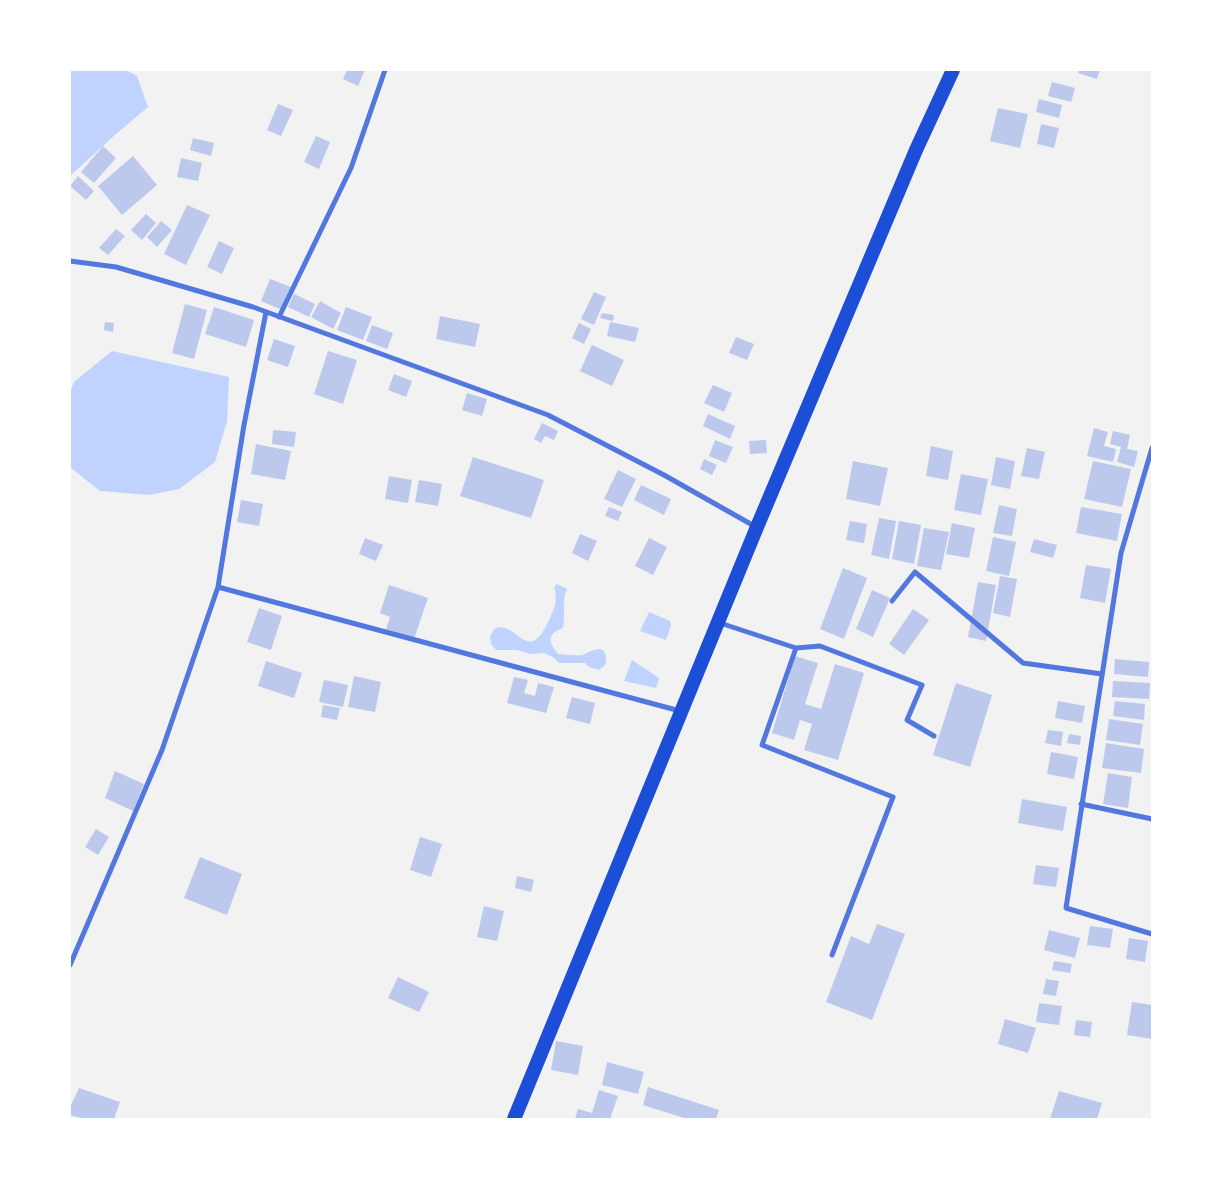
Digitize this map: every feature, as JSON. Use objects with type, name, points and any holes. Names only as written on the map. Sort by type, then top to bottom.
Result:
[{"type":"highway","points":[[514,1119],[717,622],[912,160],[953,70]]},
{"type":"street","points":[[280,317],[351,168],[384,70]]},
{"type":"street","points":[[70,260],[116,267],[266,312],[548,415],[664,475],[757,527]]},
{"type":"street","points":[[70,965],[162,750],[218,587],[244,425],[266,312]]},
{"type":"street","points":[[1152,448],[1121,553],[1066,908],[1152,934]]},
{"type":"street","points":[[892,601],[915,572],[1023,663],[1102,674]]},
{"type":"street","points":[[218,587],[680,711]]},
{"type":"street","points":[[717,622],[796,648],[820,646],[922,685],[907,720],[934,736]]},
{"type":"street","points":[[796,648],[762,745],[893,798],[832,954]]},
{"type":"street","points":[[1082,804],[1152,819]]},
{"type":"water","points":[[70,70],[126,70],[137,76],[148,107],[70,176]]},
{"type":"water","points":[[112,351],[229,377],[227,421],[215,462],[179,489],[149,495],[100,491],[70,467],[70,393],[74,382]]},
{"type":"water","points":[[557,584],[567,589],[564,598],[563,628],[554,633],[551,642],[558,654],[582,655],[596,649],[603,650],[606,662],[599,670],[589,667],[585,663],[559,663],[553,657],[544,653],[530,654],[517,650],[496,650],[491,644],[490,636],[495,628],[510,630],[529,641],[535,640],[542,634],[553,611],[556,600],[554,587]]},
{"type":"water","points":[[649,612],[670,621],[671,626],[666,640],[640,631]]},
{"type":"water","points":[[632,660],[659,678],[656,688],[624,681]]},
{"type":"building","points":[[347,70],[365,70],[358,86],[343,79]]},
{"type":"building","points":[[1079,70],[1100,70],[1097,79],[1078,73]]},
{"type":"building","points":[[1052,82],[1075,88],[1071,102],[1048,96]]},
{"type":"building","points":[[1039,99],[1062,105],[1059,118],[1036,112]]},
{"type":"building","points":[[278,104],[293,110],[281,136],[267,130]]},
{"type":"building","points":[[998,108],[1028,114],[1020,148],[990,141]]},
{"type":"building","points":[[1041,124],[1059,128],[1054,148],[1037,144]]},
{"type":"building","points":[[316,136],[330,142],[319,169],[304,162]]},
{"type":"building","points":[[193,138],[214,143],[211,156],[190,150]]},
{"type":"building","points":[[103,146],[116,158],[94,183],[81,172]]},
{"type":"building","points":[[133,156],[157,185],[122,215],[98,186]]},
{"type":"building","points":[[181,158],[202,163],[198,181],[177,177]]},
{"type":"building","points":[[78,176],[94,191],[86,200],[70,186]]},
{"type":"building","points":[[187,205],[210,215],[186,265],[164,254]]},
{"type":"building","points":[[146,214],[156,223],[142,240],[131,230]]},
{"type":"building","points":[[161,221],[172,230],[157,247],[147,237]]},
{"type":"building","points":[[116,229],[125,236],[108,255],[99,248]]},
{"type":"building","points":[[219,241],[234,248],[222,274],[207,267]]},
{"type":"building","points":[[270,279],[291,287],[282,310],[261,301]]},
{"type":"building","points":[[594,292],[606,297],[594,325],[581,319]]},
{"type":"building","points":[[294,294],[315,304],[309,317],[288,307]]},
{"type":"building","points":[[320,301],[341,313],[333,329],[311,317]]},
{"type":"building","points":[[185,304],[207,310],[194,359],[172,353]]},
{"type":"building","points":[[214,307],[254,320],[246,347],[205,334]]},
{"type":"building","points":[[346,307],[372,317],[363,340],[337,330]]},
{"type":"building","points":[[602,313],[614,315],[613,321],[600,318]]},
{"type":"building","points":[[440,316],[480,324],[475,347],[436,339]]},
{"type":"building","points":[[105,322],[114,323],[113,332],[104,330]]},
{"type":"building","points":[[610,322],[639,328],[635,342],[607,336]]},
{"type":"building","points":[[579,323],[591,329],[584,344],[572,338]]},
{"type":"building","points":[[372,325],[393,333],[387,349],[366,341]]},
{"type":"building","points":[[736,337],[754,344],[747,360],[729,353]]},
{"type":"building","points":[[274,339],[295,346],[288,367],[267,360]]},
{"type":"building","points":[[592,345],[624,360],[612,386],[580,371]]},
{"type":"building","points":[[328,351],[357,360],[343,404],[314,394]]},
{"type":"building","points":[[394,374],[412,381],[406,397],[388,390]]},
{"type":"building","points":[[713,385],[732,393],[724,412],[704,403]]},
{"type":"building","points":[[467,393],[487,399],[482,416],[462,410]]},
{"type":"building","points":[[708,414],[735,426],[730,439],[703,426]]},
{"type":"building","points":[[542,423],[558,431],[554,440],[545,436],[541,443],[534,439]]},
{"type":"building","points":[[1094,428],[1108,432],[1104,446],[1116,449],[1113,462],[1087,456]]},
{"type":"building","points":[[273,430],[296,432],[294,447],[272,444]]},
{"type":"building","points":[[1113,431],[1130,435],[1127,449],[1138,451],[1134,467],[1117,462],[1121,447],[1110,444]]},
{"type":"building","points":[[715,440],[733,447],[726,463],[709,456]]},
{"type":"building","points":[[766,440],[767,453],[750,454],[749,441]]},
{"type":"building","points":[[256,444],[291,451],[285,480],[251,474]]},
{"type":"building","points":[[931,446],[953,451],[948,480],[926,476]]},
{"type":"building","points":[[1027,448],[1045,452],[1039,479],[1021,476]]},
{"type":"building","points":[[473,457],[544,480],[531,518],[460,496]]},
{"type":"building","points":[[996,457],[1015,461],[1010,489],[991,485]]},
{"type":"building","points":[[704,459],[717,465],[712,475],[700,469]]},
{"type":"building","points":[[853,461],[888,468],[880,506],[846,499]]},
{"type":"building","points":[[1093,461],[1131,469],[1122,507],[1084,499]]},
{"type":"building","points":[[618,470],[636,479],[622,507],[604,499]]},
{"type":"building","points":[[961,474],[988,479],[981,515],[954,510]]},
{"type":"building","points":[[389,476],[412,480],[408,503],[385,499]]},
{"type":"building","points":[[419,480],[442,484],[438,506],[415,502]]},
{"type":"building","points":[[641,485],[671,499],[664,515],[634,500]]},
{"type":"building","points":[[241,500],[263,504],[259,526],[237,522]]},
{"type":"building","points":[[999,505],[1017,509],[1012,536],[993,533]]},
{"type":"building","points":[[609,507],[622,512],[618,521],[605,516]]},
{"type":"building","points":[[1081,507],[1122,514],[1117,541],[1076,533]]},
{"type":"building","points":[[879,518],[896,521],[889,559],[871,555]]},
{"type":"building","points":[[850,521],[867,524],[864,543],[846,540]]},
{"type":"building","points":[[899,521],[921,525],[914,564],[892,559]]},
{"type":"building","points":[[952,523],[975,528],[969,558],[946,554]]},
{"type":"building","points":[[924,528],[949,532],[941,570],[917,566]]},
{"type":"building","points":[[580,534],[597,541],[588,561],[572,553]]},
{"type":"building","points":[[993,537],[1016,542],[1009,576],[986,571]]},
{"type":"building","points":[[365,538],[383,545],[376,561],[359,554]]},
{"type":"building","points":[[649,538],[667,547],[653,575],[635,566]]},
{"type":"building","points":[[1034,539],[1057,545],[1053,558],[1030,552]]},
{"type":"building","points":[[1086,565],[1111,569],[1105,603],[1080,598]]},
{"type":"building","points":[[843,568],[867,578],[844,639],[820,629]]},
{"type":"building","points":[[1000,576],[1017,579],[1010,617],[993,613]]},
{"type":"building","points":[[978,582],[996,585],[986,641],[968,637]]},
{"type":"building","points":[[389,585],[428,598],[414,639],[386,629],[390,617],[380,613]]},
{"type":"building","points":[[872,590],[890,598],[873,637],[856,629]]},
{"type":"building","points":[[259,608],[282,616],[271,650],[247,642]]},
{"type":"building","points":[[913,609],[929,620],[904,655],[889,644]]},
{"type":"building","points":[[795,656],[818,663],[805,704],[821,709],[835,664],[864,673],[838,760],[804,750],[812,724],[800,720],[794,740],[772,733]]},
{"type":"building","points":[[1115,659],[1149,662],[1148,677],[1114,674]]},
{"type":"building","points":[[266,661],[302,673],[294,698],[258,686]]},
{"type":"building","points":[[354,676],[381,682],[375,712],[348,707]]},
{"type":"building","points":[[514,677],[528,680],[524,693],[535,696],[538,683],[554,687],[546,713],[507,703]]},
{"type":"building","points":[[324,680],[348,685],[343,707],[319,702]]},
{"type":"building","points":[[1113,681],[1150,683],[1149,699],[1112,697]]},
{"type":"building","points":[[956,683],[992,695],[970,767],[933,755]]},
{"type":"building","points":[[572,697],[595,703],[590,724],[566,718]]},
{"type":"building","points":[[1058,701],[1085,706],[1082,723],[1055,718]]},
{"type":"building","points":[[1115,701],[1145,704],[1144,720],[1113,716]]},
{"type":"building","points":[[323,705],[340,708],[337,720],[321,717]]},
{"type":"building","points":[[1109,719],[1143,724],[1140,745],[1106,740]]},
{"type":"building","points":[[1048,730],[1063,732],[1061,746],[1045,743]]},
{"type":"building","points":[[1069,734],[1081,736],[1080,745],[1067,743]]},
{"type":"building","points":[[1106,743],[1144,749],[1141,773],[1102,768]]},
{"type":"building","points":[[1051,752],[1078,757],[1074,779],[1047,774]]},
{"type":"building","points":[[115,771],[144,784],[133,811],[105,798]]},
{"type":"building","points":[[1108,773],[1132,777],[1128,808],[1103,804]]},
{"type":"building","points":[[1022,799],[1067,807],[1063,831],[1018,823]]},
{"type":"building","points":[[96,829],[109,837],[98,855],[85,847]]},
{"type":"building","points":[[420,837],[442,844],[431,877],[410,870]]},
{"type":"building","points":[[200,857],[242,874],[227,915],[184,898]]},
{"type":"building","points":[[1036,865],[1059,868],[1056,887],[1033,884]]},
{"type":"building","points":[[517,876],[534,880],[531,892],[515,888]]},
{"type":"building","points":[[484,906],[504,911],[497,941],[477,937]]},
{"type":"building","points":[[877,924],[905,934],[872,1020],[826,1002],[851,936],[869,944]]},
{"type":"building","points":[[1090,926],[1113,929],[1110,948],[1087,945]]},
{"type":"building","points":[[1049,930],[1080,938],[1075,958],[1044,950]]},
{"type":"building","points":[[1129,938],[1148,941],[1145,962],[1126,959]]},
{"type":"building","points":[[1054,961],[1072,964],[1070,973],[1052,970]]},
{"type":"building","points":[[398,977],[429,992],[419,1012],[388,998]]},
{"type":"building","points":[[1046,979],[1059,981],[1056,996],[1043,994]]},
{"type":"building","points":[[1132,1002],[1152,1005],[1152,1039],[1127,1035]]},
{"type":"building","points":[[1039,1003],[1062,1006],[1059,1025],[1036,1022]]},
{"type":"building","points":[[1005,1019],[1036,1028],[1028,1053],[998,1044]]},
{"type":"building","points":[[1076,1020],[1092,1022],[1090,1037],[1074,1035]]},
{"type":"building","points":[[556,1041],[583,1046],[578,1075],[551,1070]]},
{"type":"building","points":[[607,1062],[644,1072],[638,1094],[602,1085]]},
{"type":"building","points":[[648,1087],[719,1110],[716,1119],[687,1119],[643,1105]]},
{"type":"building","points":[[79,1088],[120,1102],[114,1119],[84,1119],[70,1115],[70,1107]]},
{"type":"building","points":[[599,1090],[618,1096],[610,1119],[575,1119],[578,1109],[592,1113]]},
{"type":"building","points":[[1059,1091],[1102,1103],[1097,1119],[1050,1119]]}]
